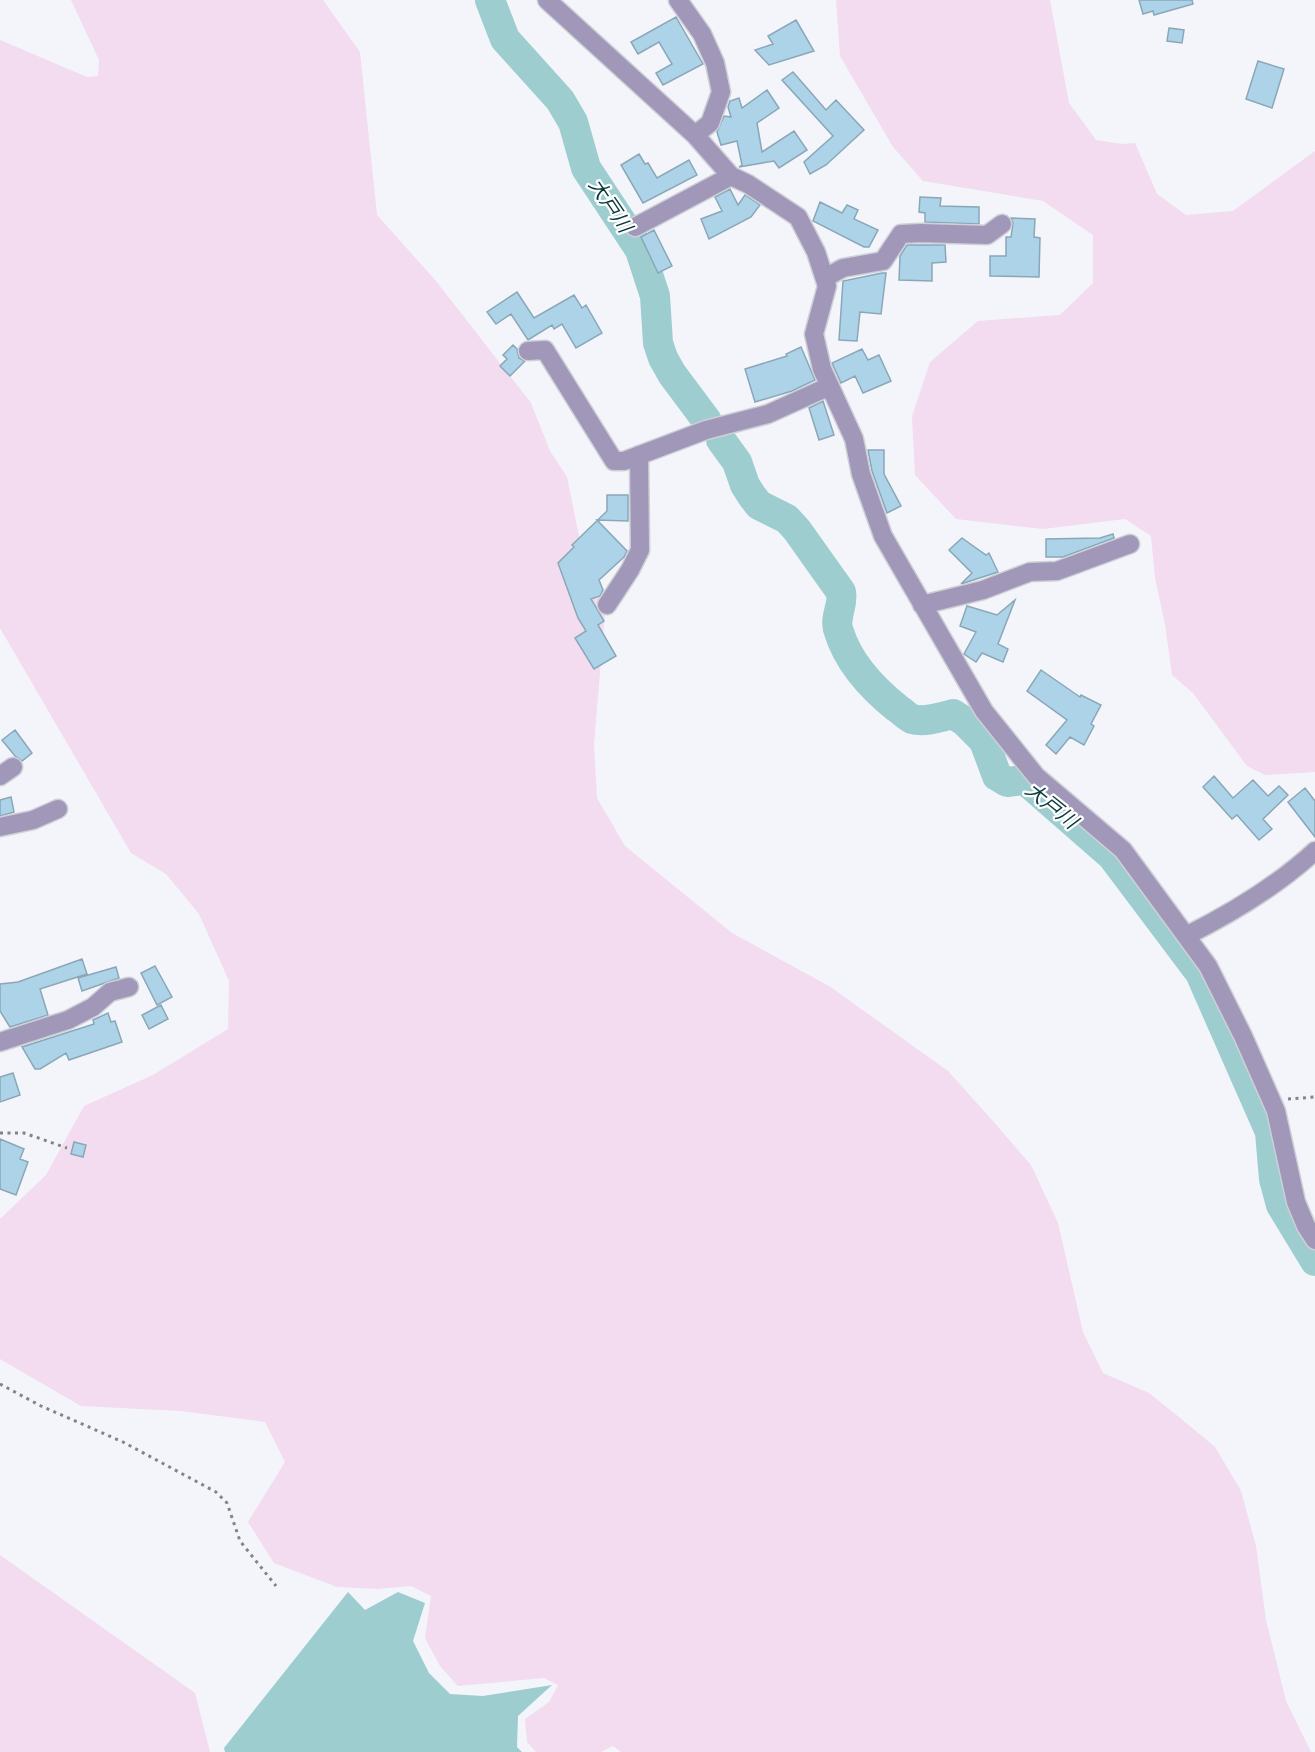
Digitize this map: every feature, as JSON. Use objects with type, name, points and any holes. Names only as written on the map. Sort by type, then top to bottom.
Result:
[{"type":"street","points":[[547,0],[695,135],[730,176],[748,184],[798,217],[816,252],[827,286],[814,334],[822,369],[854,439],[861,474],[883,536],[984,711],[1036,776],[1122,850],[1209,966],[1276,1112],[1296,1202],[1315,1240]]},
{"type":"street","points":[[678,0],[702,34],[715,63],[721,92],[710,123],[695,135]]},
{"type":"street","points":[[635,227],[730,176]]},
{"type":"street","points":[[825,278],[843,268],[883,261],[901,234],[987,235],[1002,224]]},
{"type":"street","points":[[528,351],[545,350],[614,461],[639,455],[712,428],[768,414],[830,386]]},
{"type":"street","points":[[607,605],[640,550],[639,455]]},
{"type":"street","points":[[922,605],[983,590],[1030,572],[1057,571],[1130,544]]},
{"type":"street","points":[[0,827],[33,820],[58,809]]},
{"type":"street","points":[[1186,936],[1226,916],[1298,867],[1315,851]]},
{"type":"street","points":[[0,1042],[68,1020],[93,1007],[110,992],[129,987]]},
{"type":"path","points":[[1269,1095],[1293,1100],[1315,1097]]},
{"type":"path","points":[[0,1133],[24,1133],[67,1148]]},
{"type":"path","points":[[0,1384],[41,1406],[123,1442],[216,1492],[227,1503],[240,1541],[276,1586]]},
{"type":"shaded area","points":[[71,0],[323,0],[360,52],[377,215],[436,281],[531,403],[550,451],[567,477],[582,551],[605,613],[594,744],[597,798],[625,846],[732,933],[829,986],[948,1071],[1031,1165],[1058,1223],[1083,1332],[1103,1373],[1149,1393],[1215,1447],[1241,1491],[1256,1546],[1266,1620],[1286,1701],[1311,1752],[621,1752],[613,1746],[601,1752],[536,1752],[527,1742],[525,1719],[549,1702],[558,1685],[544,1678],[458,1686],[440,1666],[425,1638],[431,1596],[411,1586],[378,1589],[337,1587],[274,1563],[248,1522],[285,1462],[265,1422],[181,1411],[81,1406],[0,1359],[0,1219],[46,1175],[84,1106],[153,1075],[228,1029],[229,981],[199,914],[166,874],[131,853],[0,628],[0,40],[87,77],[98,76],[99,60]]},
{"type":"shaded area","points":[[836,0],[1050,0],[1069,103],[1096,140],[1122,144],[1135,143],[1157,194],[1186,215],[1233,211],[1315,151],[1315,772],[1265,775],[1247,766],[1193,693],[1172,675],[1165,624],[1155,578],[1151,536],[1125,519],[1043,529],[956,519],[915,475],[912,416],[930,362],[978,321],[1060,315],[1093,283],[1093,235],[1043,201],[923,181],[893,147],[840,56]]},
{"type":"shaded area","points":[[0,1555],[195,1693],[210,1752],[0,1752]]},
{"type":"water","points":[[348,1592],[365,1610],[398,1592],[425,1603],[413,1641],[429,1673],[450,1694],[483,1696],[552,1685],[518,1716],[517,1747],[522,1752],[225,1752],[224,1748]]},
{"type":"building","points":[[1139,0],[1192,0],[1193,4],[1154,15],[1153,11],[1143,14]]},
{"type":"building","points":[[676,17],[703,64],[663,85],[656,73],[672,64],[659,42],[638,54],[631,42]]},
{"type":"building","points":[[796,20],[814,51],[769,65],[755,50],[773,44],[768,36]]},
{"type":"building","points":[[1169,28],[1184,30],[1182,43],[1167,41]]},
{"type":"building","points":[[1258,61],[1284,69],[1272,108],[1246,99]]},
{"type":"building","points":[[793,72],[826,110],[836,100],[864,130],[826,165],[810,174],[804,162],[833,136],[782,80]]},
{"type":"building","points":[[767,90],[779,108],[757,123],[762,152],[794,131],[807,150],[779,168],[774,161],[739,167],[742,165],[737,141],[721,145],[717,132],[724,116],[731,117],[728,107],[730,101],[739,98],[742,108]]},
{"type":"building","points":[[639,154],[657,178],[689,160],[697,175],[643,203],[621,165]]},
{"type":"building","points":[[730,189],[738,205],[745,195],[760,205],[751,217],[709,239],[701,219],[722,211],[715,197]]},
{"type":"building","points":[[920,197],[941,198],[940,206],[979,207],[979,224],[925,222],[925,213],[919,212]]},
{"type":"building","points":[[820,202],[842,213],[847,205],[858,210],[854,219],[878,230],[869,247],[864,247],[813,221]]},
{"type":"building","points":[[1011,218],[1035,219],[1034,237],[1040,238],[1039,277],[990,276],[990,256],[1006,256],[1006,237],[1011,237],[1013,223]]},
{"type":"building","points":[[654,230],[672,266],[658,273],[641,237]]},
{"type":"building","points":[[907,245],[945,245],[946,262],[932,263],[932,281],[899,280],[900,256]]},
{"type":"building","points":[[886,273],[881,314],[860,312],[857,341],[839,340],[843,281]]},
{"type":"building","points":[[517,292],[534,318],[574,295],[582,308],[586,305],[602,333],[576,348],[562,324],[554,329],[552,325],[528,340],[511,314],[496,324],[487,312]]},
{"type":"building","points":[[513,345],[517,349],[519,358],[525,361],[510,376],[500,366],[507,359],[503,355]]},
{"type":"building","points":[[801,347],[815,380],[792,391],[755,402],[745,369],[787,356],[786,354]]},
{"type":"building","points":[[862,349],[868,360],[879,355],[891,381],[863,393],[855,376],[841,383],[832,363]]},
{"type":"building","points":[[823,401],[834,435],[819,440],[809,408]]},
{"type":"building","points":[[868,450],[884,450],[884,474],[901,506],[887,513],[872,471]]},
{"type":"building","points":[[607,495],[628,495],[628,521],[598,520],[607,511]]},
{"type":"building","points":[[597,520],[627,551],[624,557],[599,580],[603,590],[600,596],[591,599],[604,621],[598,625],[616,656],[594,669],[575,638],[586,631],[578,618],[558,563]]},
{"type":"building","points":[[1113,534],[1114,538],[1063,557],[1046,557],[1046,539],[1100,538]]},
{"type":"building","points":[[962,538],[986,555],[989,553],[998,572],[961,584],[972,573],[949,550]]},
{"type":"building","points":[[1015,600],[998,644],[1008,649],[1003,662],[982,653],[976,662],[964,654],[976,632],[960,626],[967,606],[997,615]]},
{"type":"building","points":[[1041,670],[1080,697],[1081,695],[1101,705],[1084,745],[1070,737],[1056,754],[1046,745],[1067,720],[1027,691]]},
{"type":"building","points":[[15,730],[32,753],[22,761],[2,740]]},
{"type":"building","points":[[1214,776],[1233,798],[1253,780],[1268,796],[1279,786],[1288,795],[1263,819],[1272,829],[1259,840],[1237,815],[1232,819],[1203,787]]},
{"type":"building","points":[[1305,788],[1315,801],[1315,837],[1288,802]]},
{"type":"building","points":[[11,797],[14,812],[0,816],[0,800]]},
{"type":"building","points":[[82,959],[87,974],[40,989],[48,1015],[10,1027],[0,1011],[0,984],[18,982]]},
{"type":"building","points":[[155,966],[172,997],[157,1005],[141,973]]},
{"type":"building","points":[[116,967],[119,978],[82,991],[78,978]]},
{"type":"building","points":[[161,1005],[168,1019],[149,1029],[142,1015]]},
{"type":"building","points":[[108,1013],[111,1022],[115,1021],[122,1042],[69,1060],[66,1053],[40,1069],[35,1069],[22,1047],[94,1024],[93,1020]]},
{"type":"building","points":[[13,1073],[20,1095],[0,1102],[0,1077]]},
{"type":"building","points":[[0,1139],[24,1149],[20,1159],[28,1162],[16,1195],[0,1189]]},
{"type":"building","points":[[74,1142],[86,1145],[83,1157],[71,1154]]},
{"type":"waterway","name":"大戸川","points":[[490,0],[505,39],[560,100],[573,122],[586,168],[640,250],[655,296],[658,343],[663,358],[707,421]]},
{"type":"waterway","name":"大戸川","points":[[721,440],[737,462],[745,485],[759,505],[787,519],[841,592],[837,627],[849,655],[870,684],[912,719],[927,720],[953,714],[964,721],[984,741],[997,776],[1007,782],[1025,780],[1112,856],[1200,973],[1270,1132],[1274,1179],[1281,1205],[1315,1261]]}]
